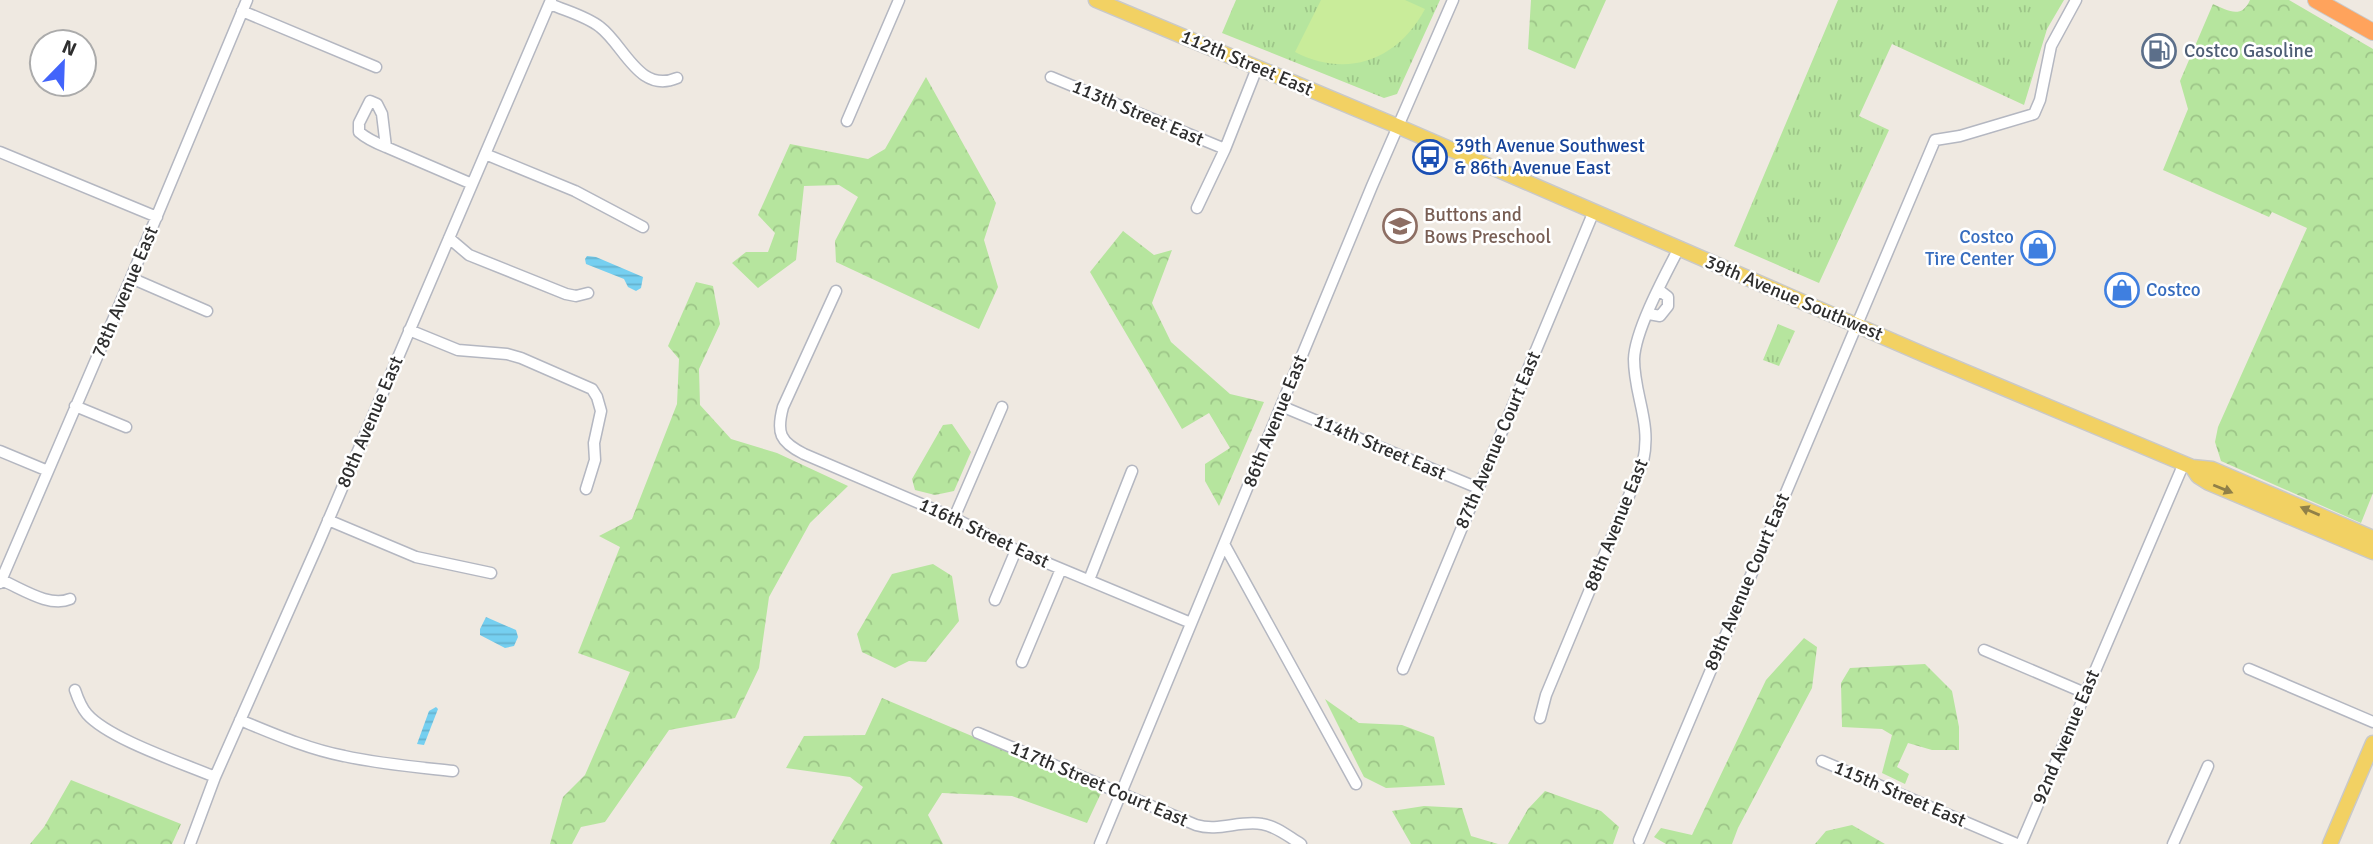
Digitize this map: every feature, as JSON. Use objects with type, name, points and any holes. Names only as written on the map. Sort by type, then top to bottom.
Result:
[{"type":"highway","points":[[2316,0],[2373,32]]},
{"type":"main road","name":"112th Street East","points":[[1096,0],[1397,126]]},
{"type":"main road","name":"39th Avenue Southwest","points":[[1397,126],[2188,465],[2212,469],[2373,538]]},
{"type":"main road","name":"39th Avenue Southwest","points":[[2188,465],[2208,483],[2373,552]]},
{"type":"main road","points":[[2330,844],[2373,743]]},
{"type":"street","points":[[847,121],[899,0]]},
{"type":"street","name":"86th Avenue East","points":[[1100,844],[1397,126],[1453,0]]},
{"type":"street","name":"89th Avenue Court East","points":[[1639,840],[1935,140],[1959,136],[2034,114],[2040,100],[2051,47],[2076,0]]},
{"type":"street","points":[[550,2],[604,29],[626,59],[645,75],[667,82],[677,78]]},
{"type":"street","name":"80th Avenue East","points":[[190,844],[215,777],[550,2]]},
{"type":"street","points":[[244,5],[376,67]]},
{"type":"street","name":"78th Avenue East","points":[[1,581],[157,217],[244,5]]},
{"type":"street","points":[[1197,208],[1225,149],[1257,68]]},
{"type":"street","name":"113th Street East","points":[[1051,77],[1225,149]]},
{"type":"street","points":[[386,148],[472,184]]},
{"type":"street","points":[[0,152],[157,217]]},
{"type":"street","points":[[485,154],[584,195],[643,227]]},
{"type":"street","name":"87th Avenue Court East","points":[[1403,669],[1594,211]]},
{"type":"street","points":[[449,238],[469,255],[566,294],[576,296],[588,293]]},
{"type":"street","name":"88th Avenue East","points":[[1540,718],[1546,695],[1643,462],[1646,423],[1634,359],[1648,314],[1679,248]]},
{"type":"street","points":[[131,278],[207,311]]},
{"type":"street","name":"116th Street East","points":[[836,291],[783,407],[779,426],[781,436],[793,449],[954,518],[1016,550],[1191,623]]},
{"type":"street","points":[[409,330],[458,350],[507,354],[522,358],[592,389],[601,411],[594,443],[595,460],[586,489]]},
{"type":"street","points":[[75,406],[126,428]]},
{"type":"street","name":"114th Street East","points":[[1281,406],[1478,488]]},
{"type":"street","points":[[954,518],[1002,407]]},
{"type":"street","points":[[0,452],[48,471]]},
{"type":"street","name":"92nd Avenue East","points":[[2019,844],[2111,630],[2188,465]]},
{"type":"street","points":[[1089,580],[1132,471]]},
{"type":"street","points":[[328,520],[416,557],[491,573]]},
{"type":"street","points":[[1224,544],[1356,783]]},
{"type":"street","points":[[995,600],[1016,550]]},
{"type":"street","points":[[1022,662],[1061,569]]},
{"type":"street","points":[[1,581],[52,602],[61,603],[70,599]]},
{"type":"street","points":[[1984,650],[2085,693]]},
{"type":"street","points":[[2249,669],[2373,723]]},
{"type":"street","points":[[75,690],[89,717],[112,733],[215,777]]},
{"type":"street","points":[[240,720],[342,756],[453,771]]},
{"type":"street","name":"117th Street Court East","points":[[978,733],[1204,827],[1212,829],[1262,824],[1273,827],[1301,844]]},
{"type":"street","name":"115th Street East","points":[[1822,761],[2019,844]]},
{"type":"street","points":[[2174,844],[2208,765]]},
{"type":"green space","points":[[1236,0],[1440,0],[1397,94],[1384,98],[1222,33]]},
{"type":"green space","points":[[1321,0],[1405,0],[1425,9],[1414,27],[1386,52],[1352,64],[1333,64],[1295,52]]},
{"type":"green space","points":[[1531,0],[1606,0],[1575,69],[1528,49]]},
{"type":"green space","points":[[1838,0],[2064,0],[2047,29],[2024,105],[1892,44],[1859,116],[1889,130],[1819,283],[1734,246]]},
{"type":"green space","points":[[2250,0],[2289,0],[2373,49],[2373,493],[2361,523],[2221,461],[2215,442],[2218,427],[2307,228],[2272,212],[2269,217],[2163,170],[2188,109],[2180,81],[2213,4],[2234,12],[2243,10]]},
{"type":"green space","points":[[926,77],[996,203],[984,240],[998,287],[979,329],[836,262],[835,241],[858,197],[839,185],[804,186],[796,260],[758,288],[732,263],[746,252],[768,252],[775,233],[758,215],[790,144],[868,159],[885,149]]},
{"type":"green space","points":[[1123,231],[1154,255],[1172,250],[1152,303],[1171,342],[1230,394],[1264,402],[1219,506],[1205,481],[1205,464],[1230,448],[1209,413],[1182,429],[1090,272]]},
{"type":"green space","points":[[696,282],[713,286],[720,324],[699,369],[700,405],[731,439],[777,453],[848,486],[810,523],[769,597],[759,668],[735,718],[669,730],[605,822],[581,827],[572,844],[550,844],[563,797],[585,775],[630,672],[578,653],[620,547],[599,536],[632,519],[677,404],[679,359],[668,346]]},
{"type":"green space","points":[[1778,324],[1795,331],[1779,366],[1763,360]]},
{"type":"green space","points":[[952,424],[971,452],[954,491],[935,495],[915,490],[912,479],[943,425]]},
{"type":"green space","points":[[933,564],[952,576],[959,621],[926,662],[909,661],[895,668],[862,652],[857,634],[892,574]]},
{"type":"green space","points":[[1804,638],[1817,647],[1812,688],[1732,844],[1666,844],[1654,837],[1661,828],[1692,835],[1766,680]]},
{"type":"green space","points":[[1925,664],[1952,691],[1959,727],[1959,750],[1932,750],[1908,743],[1897,767],[1909,774],[1905,784],[1882,773],[1892,735],[1882,729],[1842,727],[1841,683],[1850,668]]},
{"type":"green space","points":[[882,698],[1102,791],[1087,823],[1012,796],[942,793],[928,815],[943,844],[830,844],[863,787],[850,777],[786,768],[804,736],[865,735]]},
{"type":"green space","points":[[1325,699],[1359,723],[1402,725],[1434,737],[1445,785],[1386,788],[1364,777]]},
{"type":"green space","points":[[71,780],[181,824],[172,844],[30,844],[44,827]]},
{"type":"green space","points":[[1545,791],[1601,811],[1619,827],[1613,844],[1508,844],[1528,809]]},
{"type":"green space","points":[[1424,806],[1462,808],[1471,836],[1498,844],[1411,844],[1392,811]]},
{"type":"green space","points":[[1852,825],[1885,844],[1815,844],[1826,831]]},
{"type":"water","points":[[587,256],[596,257],[643,277],[641,288],[636,291],[628,287],[624,279],[586,264]]},
{"type":"water","points":[[486,617],[516,630],[518,637],[514,646],[505,648],[480,635]]},
{"type":"water","points":[[436,707],[438,709],[424,745],[417,744],[429,711]]},
{"type":"place","name":"Costco Gasoline","points":[[2159,51]]},
{"type":"place","name":"39th Avenue Southwest & 86th Avenue East","points":[[1430,157]]},
{"type":"place","name":"Buttons and Bows Preschool","points":[[1400,226]]},
{"type":"place","name":"Costco Tire Center","points":[[2038,248]]},
{"type":"place","name":"Costco","points":[[2122,290]]}]
